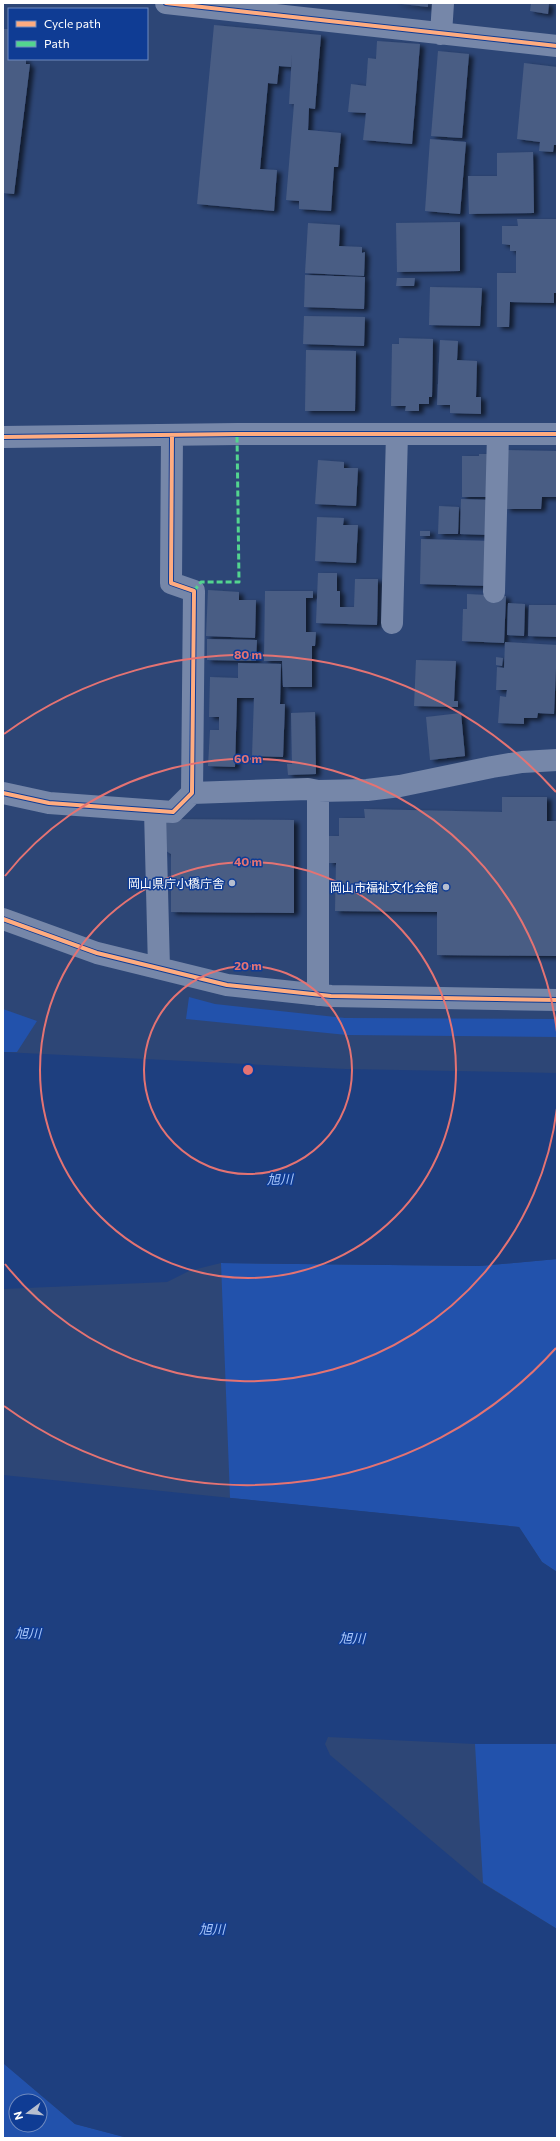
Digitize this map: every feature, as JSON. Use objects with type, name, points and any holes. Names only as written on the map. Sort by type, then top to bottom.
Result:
[{"type":"street","points":[[166,3],[557,46]]},
{"type":"street","points":[[440,34],[443,3]]},
{"type":"street","points":[[392,623],[397,434]]},
{"type":"street","points":[[494,592],[498,434]]},
{"type":"street","points":[[3,437],[557,434]]},
{"type":"street","points":[[172,435],[171,583],[194,591],[192,793]]},
{"type":"street","points":[[3,793],[49,804],[173,812],[192,793],[308,789],[318,791],[367,790],[400,786],[522,762],[557,760]]},
{"type":"street","points":[[318,791],[318,994]]},
{"type":"street","points":[[155,811],[159,968]]},
{"type":"street","points":[[3,919],[97,952],[227,985],[318,994],[557,1000]]},
{"type":"shaded area","points":[[189,997],[215,1004],[345,1018],[557,1019],[557,1037],[347,1035],[186,1019]]},
{"type":"shaded area","points":[[3,1009],[37,1021],[17,1052],[3,1052]]},
{"type":"shaded area","points":[[557,1259],[557,1572],[542,1562],[519,1527],[230,1498],[221,1263],[479,1266]]},
{"type":"shaded area","points":[[475,1744],[557,1744],[557,1929],[483,1883]]},
{"type":"shaded area","points":[[3,2063],[38,2093],[8,2093],[8,2133],[48,2133],[48,2101],[75,2124],[128,2138],[3,2138]]},
{"type":"water","name":"旭川","points":[[3,1052],[345,1069],[557,1073],[557,1259],[479,1266],[221,1263],[189,1271],[167,1282],[3,1289]]},
{"type":"water","name":"旭川","points":[[3,1475],[519,1527],[542,1562],[557,1572],[557,1744],[475,1744],[328,1737],[325,1744],[330,1755],[482,1883],[557,1929],[557,2138],[128,2138],[75,2124],[48,2101],[48,2093],[38,2093],[3,2063]]},
{"type":"building","points":[[393,3],[428,3],[428,7]]},
{"type":"building","points":[[531,3],[549,3],[548,14],[530,11]]},
{"type":"building","points":[[214,25],[321,35],[315,109],[309,108],[308,130],[341,133],[338,167],[334,167],[331,211],[299,209],[299,201],[286,200],[294,104],[289,104],[292,54],[291,67],[279,66],[277,84],[268,83],[260,169],[277,170],[274,211],[197,204]]},
{"type":"building","points":[[3,29],[8,29],[8,60],[26,60],[26,64],[30,64],[14,194],[3,193]]},
{"type":"building","points":[[377,41],[420,44],[412,144],[363,140],[366,113],[348,112],[351,84],[366,86],[368,58],[376,59]]},
{"type":"building","points":[[438,51],[469,54],[462,138],[431,136]]},
{"type":"building","points":[[524,63],[557,67],[557,145],[554,145],[553,152],[539,151],[540,142],[517,139]]},
{"type":"building","points":[[430,139],[466,142],[460,214],[425,211]]},
{"type":"building","points":[[533,152],[534,213],[469,214],[468,176],[497,176],[497,153]]},
{"type":"building","points":[[517,219],[557,219],[557,293],[554,293],[554,303],[510,302],[509,327],[497,327],[497,273],[516,273],[516,251],[510,251],[510,245],[502,244],[502,226],[518,226]]},
{"type":"building","points":[[460,222],[460,271],[397,272],[396,223]]},
{"type":"building","points":[[308,223],[340,225],[339,246],[362,247],[362,253],[365,252],[364,276],[305,273]]},
{"type":"building","points":[[305,275],[365,277],[364,309],[304,307]]},
{"type":"building","points":[[397,278],[415,278],[414,286],[396,286]]},
{"type":"building","points":[[430,287],[482,288],[480,326],[429,325]]},
{"type":"building","points":[[304,316],[365,317],[364,346],[303,344]]},
{"type":"building","points":[[399,338],[433,339],[432,397],[429,397],[429,404],[419,404],[419,411],[405,411],[406,406],[391,406],[392,344],[399,344]]},
{"type":"building","points":[[440,340],[458,341],[457,360],[477,361],[476,397],[481,397],[481,414],[450,413],[450,405],[437,405]]},
{"type":"building","points":[[306,350],[356,351],[355,411],[305,411]]},
{"type":"building","points":[[506,450],[557,451],[557,497],[542,497],[541,509],[506,509]]},
{"type":"building","points":[[479,454],[490,454],[489,497],[462,497],[462,456],[479,456]]},
{"type":"building","points":[[318,460],[344,462],[344,468],[358,468],[356,506],[315,504]]},
{"type":"building","points":[[461,499],[491,500],[489,535],[460,534]]},
{"type":"building","points":[[439,506],[459,507],[458,534],[438,534]]},
{"type":"building","points":[[317,517],[344,518],[343,525],[358,525],[356,563],[315,561]]},
{"type":"building","points":[[420,531],[430,531],[430,536],[420,536]]},
{"type":"building","points":[[421,539],[491,541],[490,586],[420,584]]},
{"type":"building","points":[[318,573],[337,573],[337,591],[340,591],[340,607],[354,607],[355,579],[378,579],[377,625],[316,623]]},
{"type":"building","points":[[208,590],[239,592],[239,600],[256,600],[255,638],[206,636]]},
{"type":"building","points":[[265,591],[313,591],[313,598],[306,598],[306,632],[316,632],[315,646],[312,646],[312,687],[283,687],[282,661],[264,661]]},
{"type":"building","points":[[467,594],[506,596],[504,643],[462,641],[463,609],[467,609]]},
{"type":"building","points":[[508,603],[525,604],[524,636],[507,635]]},
{"type":"building","points":[[529,605],[557,605],[557,637],[528,636]]},
{"type":"building","points":[[207,639],[257,640],[256,661],[207,660]]},
{"type":"building","points":[[505,642],[557,645],[554,714],[538,713],[537,718],[524,718],[524,724],[498,723],[500,696],[506,697],[507,690],[496,690],[497,667],[504,668]]},
{"type":"building","points":[[496,657],[503,658],[502,666],[496,665]]},
{"type":"building","points":[[416,660],[456,661],[454,701],[458,701],[458,707],[414,706]]},
{"type":"building","points":[[238,663],[281,664],[280,704],[285,704],[283,757],[252,756],[254,698],[237,698],[235,767],[208,766],[210,730],[219,730],[219,717],[209,717],[210,677],[238,678]]},
{"type":"building","points":[[315,712],[316,774],[288,775],[287,764],[292,764],[291,713]]},
{"type":"building","points":[[461,713],[465,756],[430,760],[426,717]]},
{"type":"building","name":"岡山市福祉文化会館","points":[[502,797],[547,797],[547,821],[557,821],[557,956],[437,955],[437,912],[335,911],[336,863],[329,863],[329,836],[339,836],[339,818],[365,818],[364,809],[502,812]]},
{"type":"building","name":"岡山県庁小橋庁舎","points":[[165,819],[294,820],[294,913],[171,912],[171,854],[166,851]]},
{"type":"marked path","points":[[194,591],[201,582],[239,582],[237,434]]},
{"type":"cycle path","points":[[166,3],[557,46]]},
{"type":"cycle path","points":[[3,437],[237,434],[557,434]]},
{"type":"cycle path","points":[[3,793],[49,803],[173,812],[192,793],[194,591],[171,583],[172,435]]},
{"type":"cycle path","points":[[3,919],[97,953],[227,985],[331,996],[557,1000]]},
{"type":"place","name":"岡山県庁小橋庁舎","points":[[232,883]]},
{"type":"place","name":"岡山市福祉文化会館","points":[[446,887]]}]
